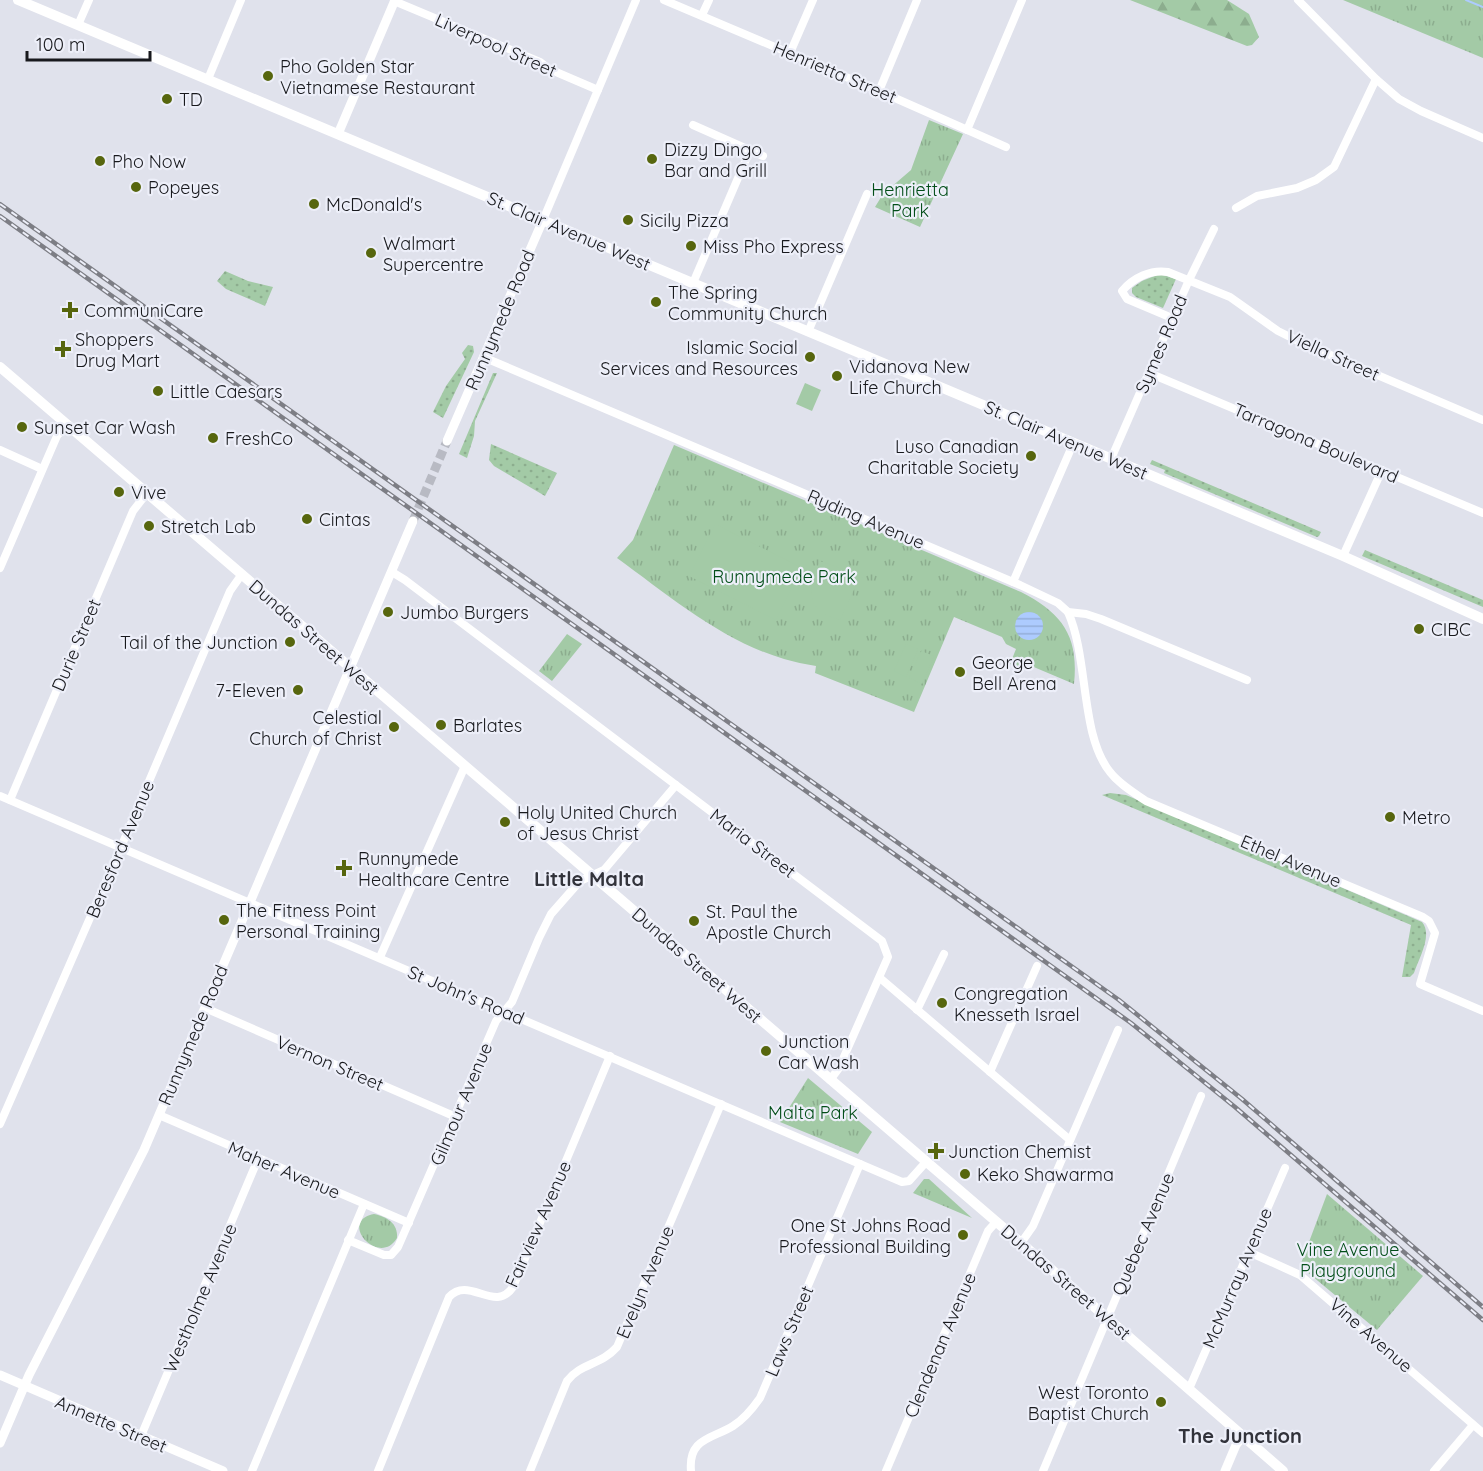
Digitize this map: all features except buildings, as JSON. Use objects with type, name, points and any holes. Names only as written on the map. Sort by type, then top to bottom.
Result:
[{"type":"main road","name":"St. Clair Avenue West","points":[[18,0],[1343,556],[1483,619]]},
{"type":"main road","name":"Dundas Street West","points":[[0,367],[1021,1243],[1283,1471]]},
{"type":"street","points":[[78,25],[89,0]]},
{"type":"street","points":[[208,79],[241,0]]},
{"type":"street","points":[[338,134],[394,0]]},
{"type":"street","name":"Liverpool Street","points":[[394,0],[540,62],[549,69],[598,90]]},
{"type":"street","name":"Runnymede Road","points":[[447,441],[636,0]]},
{"type":"street","name":"Henrietta Street","points":[[664,0],[1006,147]]},
{"type":"street","points":[[702,15],[708,0]]},
{"type":"street","points":[[790,53],[813,0]]},
{"type":"street","points":[[879,91],[917,0]]},
{"type":"street","points":[[967,130],[1023,0]]},
{"type":"street","points":[[1298,0],[1376,79],[1399,99],[1483,138]]},
{"type":"street","points":[[1236,208],[1257,196],[1297,188],[1316,180],[1334,167],[1376,79]]},
{"type":"street","points":[[693,125],[763,156]]},
{"type":"street","points":[[693,283],[750,150]]},
{"type":"street","points":[[808,332],[867,194]]},
{"type":"street","name":"Symes Road","points":[[1111,459],[1189,280],[1214,229]]},
{"type":"street","name":"Viella Street","points":[[1172,318],[1127,299],[1122,291],[1136,279],[1158,271],[1168,272],[1230,297],[1278,331],[1300,342],[1483,420]]},
{"type":"street","name":"Ryding Avenue","points":[[483,357],[1013,582],[1058,603],[1068,612],[1101,619],[1246,680]]},
{"type":"street","name":"Tarragona Boulevard","points":[[1149,373],[1483,513]]},
{"type":"street","points":[[0,566],[57,436],[67,424]]},
{"type":"street","points":[[1013,582],[1073,444]]},
{"type":"street","points":[[0,450],[42,469]]},
{"type":"street","points":[[1343,556],[1382,470]]},
{"type":"street","name":"Durie Street","points":[[10,800],[133,511],[147,493]]},
{"type":"street","name":"Runnymede Road","points":[[0,1443],[24,1386],[131,1177],[159,1115],[413,521]]},
{"type":"street","name":"Maria Street","points":[[392,572],[882,941],[888,957],[839,1068],[830,1080]]},
{"type":"street","name":"Beresford Avenue","points":[[0,1124],[230,591],[242,574]]},
{"type":"street","name":"Ethel Avenue","points":[[1068,612],[1079,641],[1094,737],[1109,772],[1146,801],[1423,917],[1433,927],[1435,933],[1420,984],[1483,1011]]},
{"type":"street","points":[[380,957],[465,766]]},
{"type":"street","name":"Gilmour Avenue","points":[[348,1240],[389,1256],[398,1247],[496,1021],[512,1002],[551,914],[580,881],[604,870],[676,785]]},
{"type":"street","name":"St John's Road","points":[[0,796],[902,1182],[909,1181],[926,1162]]},
{"type":"street","points":[[917,1010],[944,954]]},
{"type":"street","points":[[990,1072],[1037,966]]},
{"type":"street","points":[[880,978],[1070,1140]]},
{"type":"street","name":"Vernon Street","points":[[205,1008],[456,1117]]},
{"type":"street","points":[[1021,1243],[1034,1226],[1118,1030]]},
{"type":"street","name":"Fairview Avenue","points":[[378,1471],[449,1297],[457,1290],[464,1289],[491,1297],[500,1297],[508,1294],[513,1287],[610,1056]]},
{"type":"street","name":"Quebec Avenue","points":[[1043,1471],[1201,1096]]},
{"type":"street","name":"Evelyn Avenue","points":[[530,1471],[567,1381],[574,1372],[608,1357],[617,1347],[721,1104]]},
{"type":"street","name":"Maher Avenue","points":[[159,1115],[409,1223]]},
{"type":"street","name":"Westholme Avenue","points":[[141,1436],[258,1158]]},
{"type":"street","name":"Laws Street","points":[[691,1471],[692,1455],[699,1443],[739,1422],[760,1398],[860,1164]]},
{"type":"street","name":"McMurray Avenue","points":[[1189,1389],[1285,1168]]},
{"type":"street","points":[[252,1471],[364,1204]]},
{"type":"street","name":"Clendenan Avenue","points":[[886,1471],[988,1231],[996,1222]]},
{"type":"street","name":"Vine Avenue","points":[[1249,1252],[1300,1275],[1483,1433]]},
{"type":"street","name":"Annette Street","points":[[0,1375],[223,1471]]},
{"type":"street","points":[[1434,1471],[1473,1425]]},
{"type":"street","points":[[1225,1471],[1236,1444],[1243,1436]]},
{"type":"green space","points":[[1130,0],[1227,0],[1249,14],[1259,37],[1252,45],[1247,46]]},
{"type":"green space","points":[[1343,0],[1483,0],[1483,58]]},
{"type":"green space","name":"Henrietta Park","points":[[929,120],[963,134],[920,227],[875,207],[883,194],[911,170]]},
{"type":"green space","points":[[225,271],[248,281],[273,287],[265,306],[226,289],[217,281]]},
{"type":"green space","points":[[1157,275],[1176,279],[1163,308],[1136,297],[1132,293],[1132,288]]},
{"type":"green space","points":[[468,345],[473,346],[474,352],[443,418],[433,412],[446,386],[465,359],[462,353]]},
{"type":"green space","points":[[493,373],[497,373],[475,421],[474,436],[467,458],[459,454]]},
{"type":"green space","points":[[805,383],[821,390],[812,411],[796,404]]},
{"type":"green space","points":[[491,444],[557,473],[545,496],[494,466],[489,460]]},
{"type":"green space","name":"Runnymede Park","points":[[674,445],[1021,592],[1035,600],[1047,608],[1065,628],[1074,652],[1074,684],[1029,665],[1026,670],[1010,664],[1016,649],[1006,644],[1002,637],[954,617],[914,712],[815,673],[816,666],[761,651],[717,629],[617,558],[633,540]]},
{"type":"green space","points":[[1152,460],[1321,532],[1317,537],[1164,473],[1165,470],[1150,464]]},
{"type":"green space","points":[[715,524],[802,568],[776,620],[689,576]]},
{"type":"green space","points":[[1365,550],[1483,600],[1483,607],[1362,556]]},
{"type":"green space","points":[[820,561],[854,573],[862,572],[864,576],[858,581],[840,620],[821,612],[813,600],[812,587]]},
{"type":"green space","points":[[567,634],[582,644],[552,681],[539,671]]},
{"type":"green space","points":[[906,644],[918,649],[906,677],[894,671]]},
{"type":"green space","points":[[921,651],[934,656],[922,684],[909,678]]},
{"type":"green space","points":[[1110,793],[1126,795],[1422,922],[1425,927],[1426,940],[1414,973],[1410,977],[1402,977],[1411,925],[1102,795]]},
{"type":"green space","name":"Malta Park","points":[[808,1078],[872,1132],[858,1154],[780,1122]]},
{"type":"green space","points":[[924,1179],[929,1179],[972,1218],[913,1193]]},
{"type":"green space","name":"Vine Avenue Playground","points":[[1327,1194],[1423,1276],[1377,1330],[1300,1266]]},
{"type":"green space","points":[[374,1214],[387,1219],[396,1228],[397,1238],[389,1246],[381,1248],[372,1245],[360,1233],[359,1225],[364,1218]]},
{"type":"green space","points":[[1320,1246],[1343,1266],[1334,1277],[1310,1258]]},
{"type":"water","points":[[1029,612],[1039,616],[1043,626],[1039,636],[1029,640],[1019,636],[1015,626],[1019,616]]},
{"type":"waterway","points":[[1466,0],[1483,7]]},
{"type":"tunnel","points":[[413,521],[447,441]]},
{"type":"railway","points":[[0,204],[1119,1000],[1242,1099],[1483,1307]]},
{"type":"railway","points":[[0,216],[1131,1023],[1235,1107],[1483,1320]]},
{"type":"place","name":"Pho Golden Star Vietnamese Restaurant","points":[[268,76]]},
{"type":"place","name":"TD","points":[[167,99]]},
{"type":"place","name":"Dizzy Dingo Bar and Grill","points":[[652,159]]},
{"type":"place","name":"Pho Now","points":[[100,161]]},
{"type":"place","name":"Popeyes","points":[[136,187]]},
{"type":"place","name":"McDonald's","points":[[314,204]]},
{"type":"place","name":"Sicily Pizza","points":[[628,220]]},
{"type":"place","name":"Miss Pho Express","points":[[691,246]]},
{"type":"place","name":"Walmart Supercentre","points":[[371,253]]},
{"type":"place","name":"The Spring Community Church","points":[[656,302]]},
{"type":"place","name":"CommuniCare","points":[[70,310]]},
{"type":"place","name":"Shoppers Drug Mart","points":[[63,349]]},
{"type":"place","name":"Islamic Social Services and Resources","points":[[810,357]]},
{"type":"place","name":"Vidanova New Life Church","points":[[837,376]]},
{"type":"place","name":"Little Caesars","points":[[158,391]]},
{"type":"place","name":"Sunset Car Wash","points":[[22,427]]},
{"type":"place","name":"FreshCo","points":[[213,438]]},
{"type":"place","name":"Luso Canadian Charitable Society","points":[[1031,456]]},
{"type":"place","name":"Vive","points":[[119,492]]},
{"type":"place","name":"Cintas","points":[[307,519]]},
{"type":"place","name":"Stretch Lab","points":[[149,526]]},
{"type":"place","name":"Jumbo Burgers","points":[[388,612]]},
{"type":"place","name":"CIBC","points":[[1419,629]]},
{"type":"place","name":"Tail of the Junction","points":[[290,642]]},
{"type":"place","name":"George Bell Arena","points":[[960,672]]},
{"type":"place","name":"7-Eleven","points":[[298,690]]},
{"type":"place","name":"Barlates","points":[[441,725]]},
{"type":"place","name":"Celestial Church of Christ","points":[[394,727]]},
{"type":"place","name":"Metro","points":[[1390,817]]},
{"type":"place","name":"Holy United Church of Jesus Christ","points":[[505,822]]},
{"type":"place","name":"Runnymede Healthcare Centre","points":[[344,868]]},
{"type":"place","name":"The Fitness Point Personal Training","points":[[224,920]]},
{"type":"place","name":"St. Paul the Apostle Church","points":[[694,921]]},
{"type":"place","name":"Congregation Knesseth Israel","points":[[942,1003]]},
{"type":"place","name":"Junction Car Wash","points":[[766,1051]]},
{"type":"place","name":"Junction Chemist","points":[[936,1151]]},
{"type":"place","name":"Keko Shawarma","points":[[965,1174]]},
{"type":"place","name":"One St Johns Road Professional Building","points":[[963,1235]]},
{"type":"place","name":"West Toronto Baptist Church","points":[[1161,1402]]},
{"type":"district","name":"Little Malta","points":[[589,878]]},
{"type":"district","name":"The Junction","points":[[1240,1435]]}]
